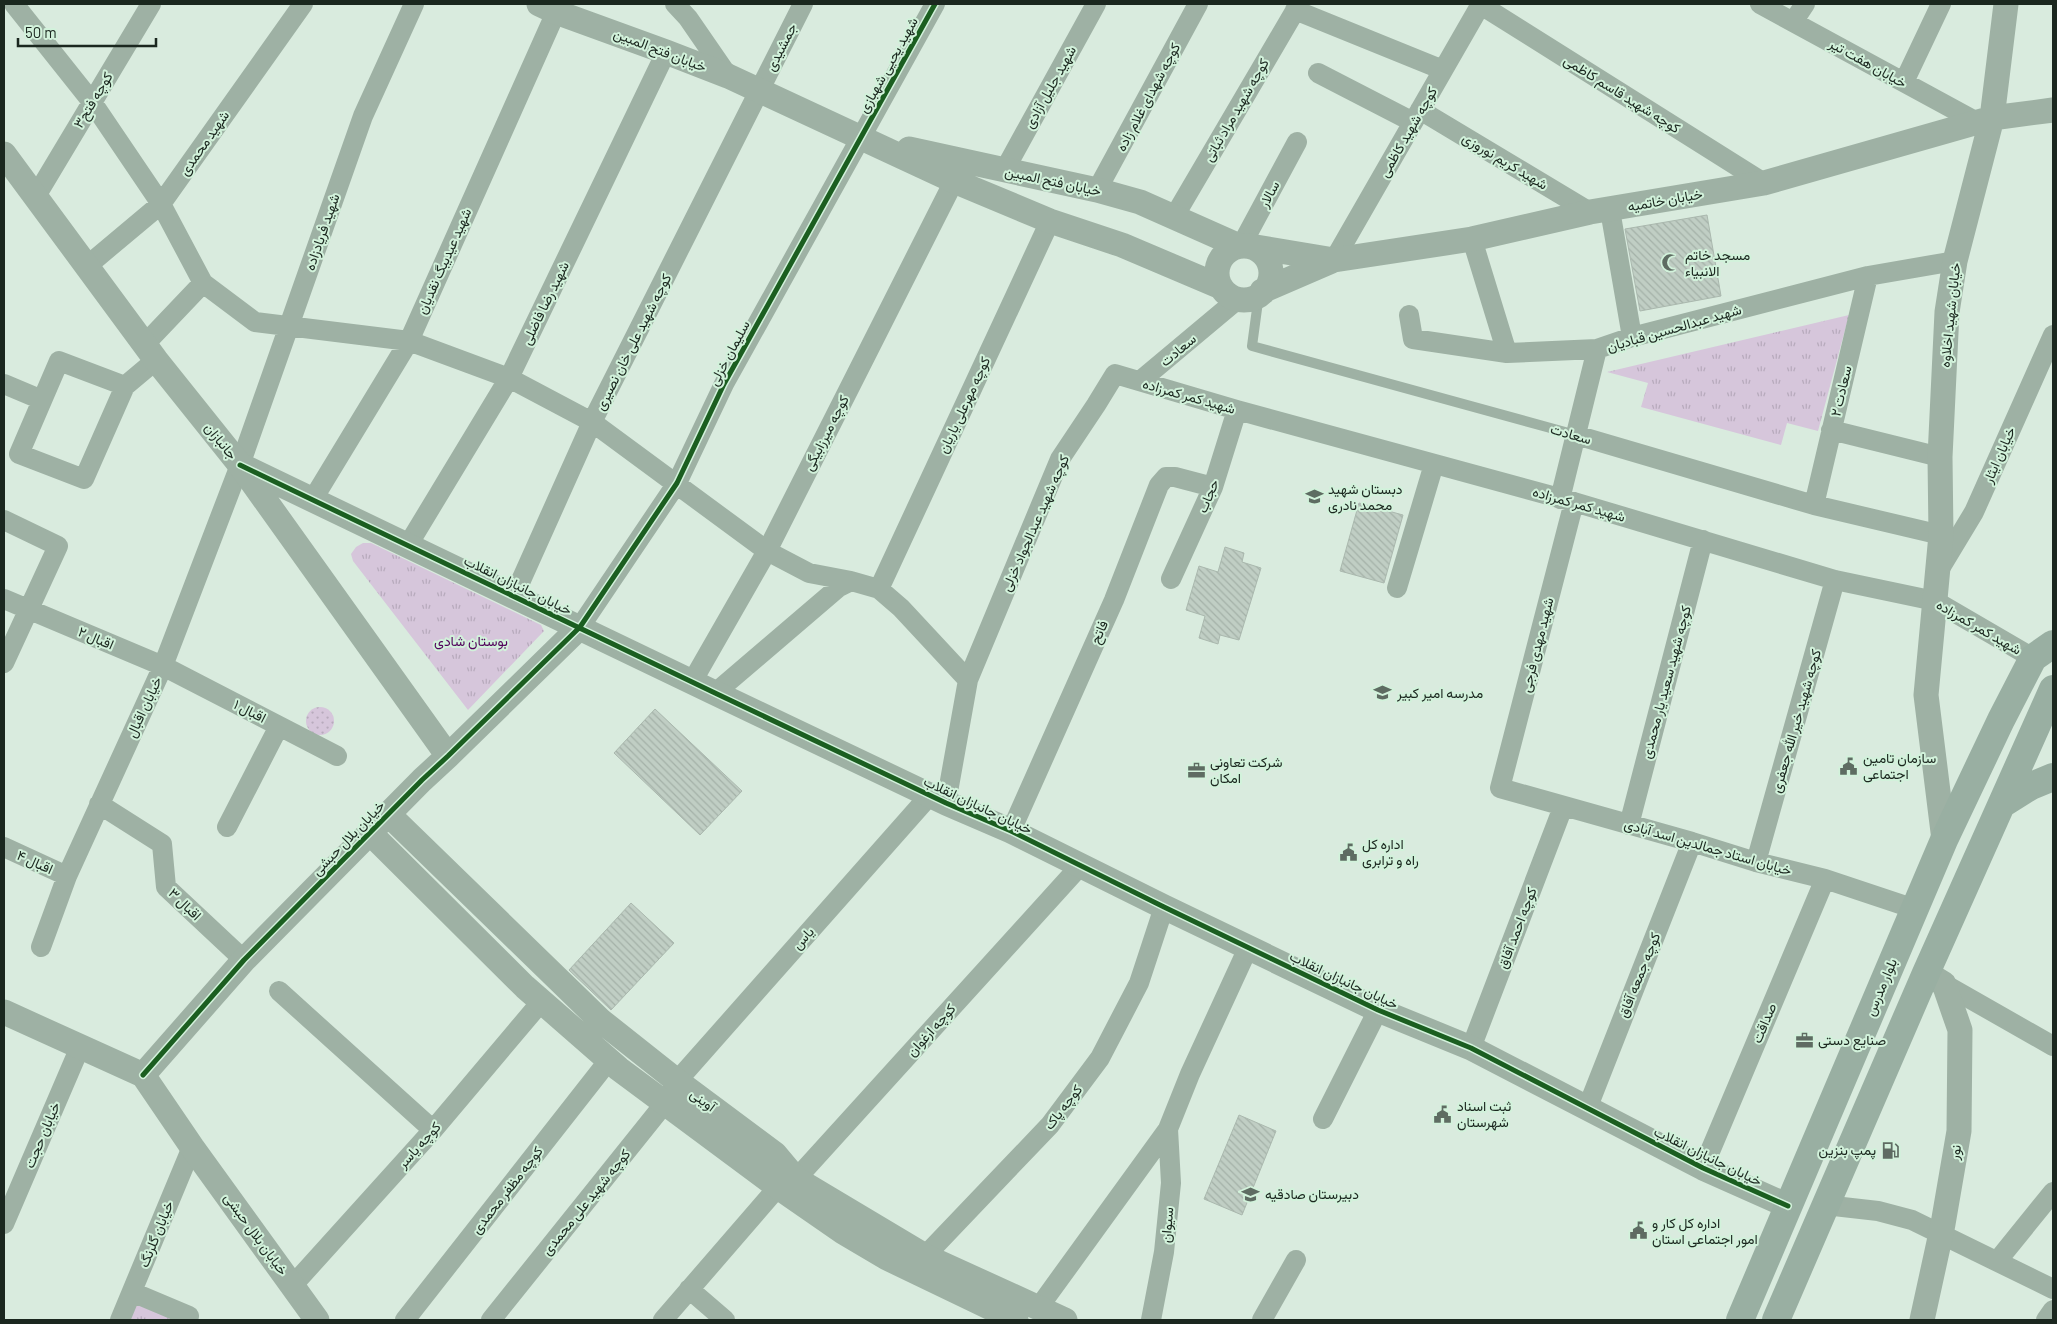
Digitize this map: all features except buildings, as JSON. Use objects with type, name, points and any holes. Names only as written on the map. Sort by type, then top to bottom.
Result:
[{"type":"main road","name":"بلوار مدرس","points":[[1740,1320],[1944,840],[2000,720],[2046,659]]},
{"type":"main road","points":[[1776,1320],[1889,1058],[1935,978],[2002,804],[2053,689]]},
{"type":"main road","points":[[2002,804],[2031,786],[2053,777]]},
{"type":"main road","points":[[1857,1043],[1889,1058]]},
{"type":"street","points":[[14,4],[92,102],[161,204],[203,283],[256,322],[408,341],[509,378],[592,422],[767,551],[808,573],[852,581],[879,589],[901,608],[968,680]]},
{"type":"street","name":"کوچه فتح۳","points":[[36,196],[151,4]]},
{"type":"street","name":"شهید محمدی","points":[[86,266],[161,204],[303,4]]},
{"type":"street","name":"شهید فریادزاده","points":[[240,464],[363,116],[414,4]]},
{"type":"street","points":[[675,4],[688,18],[728,76]]},
{"type":"street","name":"جمشیدی","points":[[758,91],[803,4]]},
{"type":"street","name":"شهید یحیی شهبازی","points":[[861,137],[935,4]]},
{"type":"street","name":"شهید جلیل آزادی","points":[[1004,171],[1096,4]]},
{"type":"street","name":"کوچه شهدای غلام زاده","points":[[1097,190],[1198,4]]},
{"type":"street","name":"کوچه شهید کاظمی","points":[[1334,260],[1481,4]]},
{"type":"street","name":"کوچه شهید قاسم کاظمی","points":[[1481,4],[1764,183]]},
{"type":"street","name":"خیابان هفت تیر","points":[[1760,4],[1904,82],[1984,120]]},
{"type":"street","points":[[1793,22],[1805,4]]},
{"type":"street","points":[[1904,82],[1941,4]]},
{"type":"street","name":"خیابان شهید اخلاوه","points":[[1944,840],[1926,694],[1941,535],[1940,457],[1947,312],[1955,260],[2006,4]]},
{"type":"street","points":[[1297,7],[1443,70]]},
{"type":"street","name":"کوچه شهید مراد ثباتی","points":[[1174,217],[1297,7]]},
{"type":"street","name":"خیابان فتح المبین","points":[[547,8],[728,76],[954,181],[1050,221],[1245,293]]},
{"type":"street","name":"شهید عیدیبگ نقدیان","points":[[313,499],[408,341],[547,8]]},
{"type":"street","name":"شهید رضا فاضلی","points":[[408,545],[509,378],[666,52]]},
{"type":"street","name":"شهید کریم نوروزی","points":[[1318,73],[1417,116],[1600,211]]},
{"type":"street","name":"کوچه شهید علی خان نصیری","points":[[514,596],[592,422],[758,91]]},
{"type":"street","points":[[1984,120],[2053,110]]},
{"type":"street","name":"خیابان خاتمیه","points":[[1245,293],[1334,260],[1472,239],[1600,211],[1764,183],[1984,120]]},
{"type":"street","name":"خیابان فتح المبین","points":[[861,137],[1004,171],[1097,190],[1140,202],[1243,246]]},
{"type":"street","name":"سلیمان خزلی","points":[[580,628],[677,483],[724,384],[861,137]]},
{"type":"street","name":"سالار","points":[[1243,246],[1297,142]]},
{"type":"street","name":"جانبازان","points":[[4,154],[150,353],[240,464],[448,756]]},
{"type":"street","name":"کوچه میرزابیگی","points":[[692,682],[767,551],[954,181]]},
{"type":"street","points":[[1600,211],[1632,337]]},
{"type":"street","name":"کوچه مهرعلی یاریان","points":[[879,589],[1050,221]]},
{"type":"street","points":[[1472,239],[1508,353]]},
{"type":"street","points":[[1243,246],[1259,250],[1266,258],[1270,268],[1270,278],[1266,288],[1245,293],[1217,278],[1217,267],[1221,257],[1229,250],[1243,246]]},
{"type":"street","name":"خیابان خاتمیه","points":[[1243,246],[1334,260]]},
{"type":"street","name":"شهید عبدالحسین قبادیان","points":[[1409,315],[1413,338],[1508,353],[1597,349],[1632,337],[1868,276],[1955,260]]},
{"type":"street","name":"سعادت ۲","points":[[1814,505],[1868,276]]},
{"type":"street","points":[[124,386],[59,361],[19,454],[84,479],[124,386],[203,283]]},
{"type":"street","name":"سعادت","points":[[1140,381],[1245,293]]},
{"type":"street","name":"خیابان ایثار","points":[[1938,572],[1974,512],[2053,335]]},
{"type":"street","name":"شهید مهدی فرجی","points":[[1500,788],[1567,500],[1576,435],[1597,349]]},
{"type":"street","name":"شهید کمر کمرزاده","points":[[1115,374],[1237,410],[1567,500],[1835,580],[1935,601],[2046,659]]},
{"type":"street","name":"کوچه شهید عبدالجواد خزلی","points":[[938,799],[968,680],[1060,460],[1115,374]]},
{"type":"street","points":[[4,384],[42,400]]},
{"type":"street","name":"حجاب","points":[[1171,579],[1213,487],[1237,410]]},
{"type":"street","points":[[1831,430],[1940,457]]},
{"type":"street","name":"سعادت","points":[[1576,435],[1814,505],[1941,535]]},
{"type":"street","name":"خیابان جانبازان انقلاب","points":[[240,464],[715,693],[938,799],[1011,831],[1378,1010],[1471,1048],[1703,1168],[1788,1206]]},
{"type":"street","name":"خیابان اقبال","points":[[41,947],[67,876],[163,666],[240,464]]},
{"type":"street","points":[[1397,588],[1434,464]]},
{"type":"street","name":"فاتح","points":[[1011,831],[1114,600],[1159,485],[1166,477],[1175,477],[1213,487]]},
{"type":"street","points":[[4,520],[58,546],[4,663]]},
{"type":"street","name":"کوچه شهید سعید یار محمدی","points":[[1629,825],[1703,540]]},
{"type":"street","name":"کوچه شهید خیر الله جعفری","points":[[1756,862],[1835,580]]},
{"type":"street","points":[[715,693],[839,587],[852,581]]},
{"type":"street","name":"اقبال ۲","points":[[4,600],[163,666]]},
{"type":"street","name":"خیابان بلال حبشی","points":[[317,1320],[192,1147],[143,1075],[244,960],[422,780],[580,628]]},
{"type":"street","name":"اقبال ۱","points":[[163,666],[337,756]]},
{"type":"street","points":[[227,827],[279,726]]},
{"type":"street","name":"خیابان استاد جمالدین اسد آبادی","points":[[1500,788],[1756,862],[1825,878],[1915,909]]},
{"type":"street","name":"یاس","points":[[676,1081],[938,799]]},
{"type":"street","name":"اقبال ۳","points":[[99,804],[162,844],[166,887],[244,960]]},
{"type":"street","name":"کوچه احمد آفاق","points":[[1471,1048],[1563,807]]},
{"type":"street","name":"آوینی","points":[[388,814],[600,1020],[676,1081],[775,1154],[787,1183]]},
{"type":"street","name":"آوینی","points":[[370,832],[542,1002],[609,1060],[665,1103],[787,1183],[915,1262],[1016,1320]]},
{"type":"street","name":"کوچه جمعه آفاق","points":[[1587,1109],[1692,842]]},
{"type":"street","name":"اقبال ۴","points":[[4,847],[67,876]]},
{"type":"street","name":"کوچه ارغوان","points":[[662,1320],[1080,866]]},
{"type":"street","name":"صداقت","points":[[1703,1168],[1825,878]]},
{"type":"street","name":"کوچه پاک","points":[[915,1262],[1050,1125],[1100,1058],[1139,983],[1164,907]]},
{"type":"street","points":[[1044,1314],[1168,1129],[1190,1074],[1248,948]]},
{"type":"street","points":[[1935,978],[2053,1046]]},
{"type":"street","name":"نور","points":[[1922,1320],[1941,1234],[1959,1130],[1960,1030],[1935,978]]},
{"type":"street","points":[[279,991],[433,1130]]},
{"type":"street","name":"کوچه یاسر","points":[[293,1285],[433,1130],[542,1002]]},
{"type":"street","points":[[1323,1119],[1378,1010]]},
{"type":"street","points":[[4,1012],[143,1075]]},
{"type":"street","name":"خیابان حجت","points":[[4,1224],[80,1046]]},
{"type":"street","name":"کوچه مظفر محمدی","points":[[405,1320],[609,1060]]},
{"type":"street","name":"کوچه شهید علی محمدی","points":[[490,1320],[665,1103],[676,1081]]},
{"type":"street","name":"سیوان","points":[[1151,1320],[1164,1252],[1171,1183],[1168,1129]]},
{"type":"street","name":"خیابان گلرنگ","points":[[120,1320],[192,1147]]},
{"type":"street","points":[[1998,1260],[2053,1192]]},
{"type":"street","points":[[1826,1206],[1878,1212],[1912,1220],[2053,1288]]},
{"type":"street","points":[[1262,1320],[1296,1260]]},
{"type":"street","name":"آوینی","points":[[915,1262],[1044,1314],[1064,1320]]},
{"type":"street","points":[[689,1289],[725,1320]]},
{"type":"street","points":[[132,1292],[189,1316],[187,1320]]},
{"type":"street","points":[[2046,1320],[2053,1310]]},
{"type":"lane","name":"سعادت","points":[[1245,293],[1252,346],[1576,435]]},
{"type":"green space","points":[[1849,315],[1818,431],[1787,423],[1781,445],[1641,407],[1648,383],[1607,372]]},
{"type":"green space","name":"بوستان شادی","points":[[363,543],[371,543],[541,625],[544,631],[468,710],[353,561],[351,554],[356,547]]},
{"type":"green space","points":[[320,707],[330,711],[334,721],[330,731],[320,735],[310,731],[306,721],[310,711]]},
{"type":"green space","points":[[136,1304],[175,1320],[129,1320]]},
{"type":"cycle path","points":[[143,1075],[244,960],[422,780],[580,627],[677,483],[724,384],[935,4]]},
{"type":"cycle path","points":[[240,465],[946,803],[1011,831],[1378,1010],[1471,1048],[1703,1168],[1788,1206]]},
{"type":"place","name":"مسجد خاتم الانبیاء","points":[[1671,263]]},
{"type":"place","name":"دبستان شهید محمد نادری","points":[[1314,497]]},
{"type":"place","name":"مدرسه امیر کبیر","points":[[1383,693]]},
{"type":"place","name":"سازمان تامین اجتماعی","points":[[1849,766]]},
{"type":"place","name":"شرکت تعاونی امکان","points":[[1196,770]]},
{"type":"place","name":"اداره کل راه و ترابری","points":[[1348,852]]},
{"type":"place","name":"صنایع دستی","points":[[1804,1040]]},
{"type":"place","name":"ثبت اسناد شهرستان","points":[[1443,1114]]},
{"type":"place","name":"پمپ بنزین","points":[[1890,1150]]},
{"type":"place","name":"دبیرستان صادقیه","points":[[1251,1194]]},
{"type":"place","name":"اداره کل کار و امور اجتماعی استان","points":[[1638,1231]]}]
